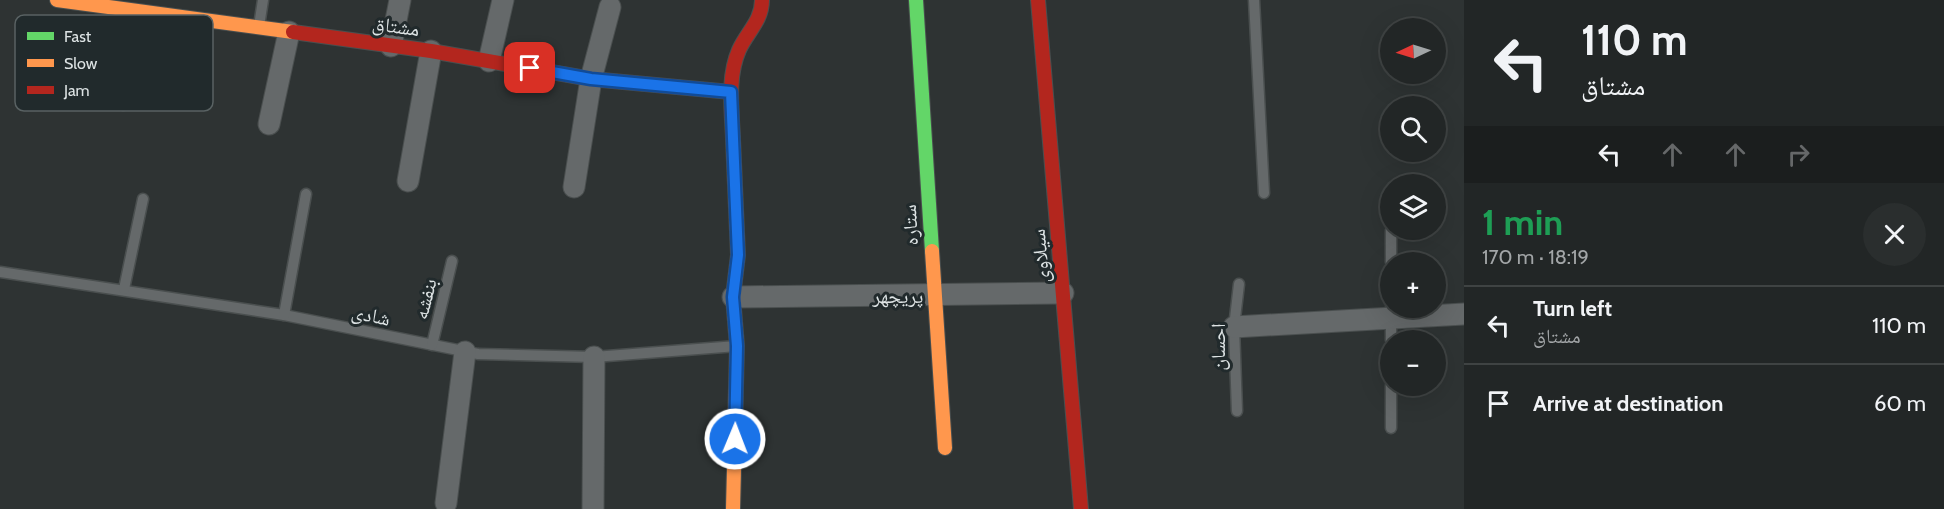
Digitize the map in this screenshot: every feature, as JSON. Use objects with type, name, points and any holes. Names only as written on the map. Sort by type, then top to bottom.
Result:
[{"type":"street","name":"مشتاق","points":[[57,0],[112,4],[165,15]]},
{"type":"street","points":[[392,46],[400,0]]},
{"type":"street","points":[[489,61],[503,0]]},
{"type":"street","points":[[733,509],[737,346],[733,297],[738,255],[731,92],[738,51],[762,13],[762,0]]},
{"type":"street","name":"ستاره","points":[[916,0],[933,296],[945,448]]},
{"type":"street","name":"سیلاوی","points":[[1038,0],[1081,509]]},
{"type":"street","points":[[574,187],[591,79],[610,7]]},
{"type":"street","name":"مشتاق","points":[[213,21],[431,51],[591,79],[731,92]]},
{"type":"street","points":[[270,124],[289,32]]},
{"type":"street","points":[[408,181],[431,51]]},
{"type":"street","name":"پریچهر","points":[[733,297],[1063,293]]},
{"type":"street","points":[[1234,327],[1380,314]]},
{"type":"street","points":[[1446,314],[1464,314]]},
{"type":"street","points":[[446,503],[465,352]]},
{"type":"street","points":[[593,509],[594,357]]},
{"type":"lane","points":[[258,27],[263,0]]},
{"type":"lane","points":[[1254,0],[1264,193]]},
{"type":"lane","points":[[284,315],[306,194]]},
{"type":"lane","points":[[124,289],[142,199]]},
{"type":"lane","name":"بنفشه","points":[[432,345],[452,261]]},
{"type":"lane","name":"شادی","points":[[0,272],[284,315],[465,352],[594,357],[737,346]]},
{"type":"lane","name":"احسان","points":[[1237,411],[1234,327],[1239,284]]},
{"type":"lane","points":[[1391,396],[1391,428]]},
{"type":"traffic: fast","points":[[916,0],[932,251]]},
{"type":"traffic: slow","points":[[57,0],[168,15]]},
{"type":"traffic: slow","points":[[213,21],[293,32]]},
{"type":"traffic: slow","points":[[733,139],[738,255],[733,297],[737,346],[733,509]]},
{"type":"traffic: slow","points":[[932,251],[945,448]]},
{"type":"traffic: jam","points":[[733,139],[731,94],[735,60],[760,14],[762,0]]},
{"type":"traffic: jam","points":[[1038,0],[1081,509]]},
{"type":"traffic: jam","points":[[293,32],[431,51],[591,79],[731,92]]},
{"type":"route","points":[[530,68],[591,79],[731,92],[738,255],[733,297],[737,346],[735,439]]}]
